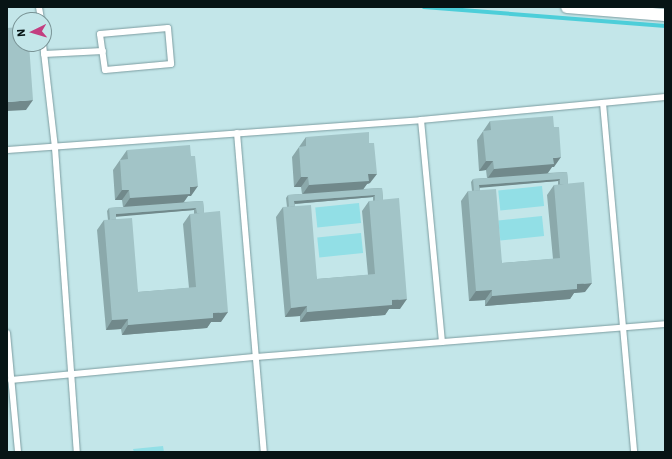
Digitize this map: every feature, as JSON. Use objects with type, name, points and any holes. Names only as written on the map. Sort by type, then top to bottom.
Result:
[{"type":"street","points":[[567,7],[665,15]]},
{"type":"lane","points":[[168,28],[171,64],[105,70],[103,51],[100,34],[168,28]]},
{"type":"lane","points":[[77,452],[70,374],[55,148],[44,54],[103,51]]},
{"type":"lane","points":[[7,150],[55,148],[421,120],[665,97]]},
{"type":"lane","points":[[603,103],[634,452]]},
{"type":"lane","points":[[421,120],[442,342]]},
{"type":"lane","points":[[237,133],[264,452]]},
{"type":"lane","points":[[11,380],[256,357],[665,324]]},
{"type":"lane","points":[[7,333],[18,452]]},
{"type":"shaded area","points":[[542,186],[544,206],[500,210],[498,191]]},
{"type":"shaded area","points":[[359,203],[361,223],[317,227],[315,208]]},
{"type":"shaded area","points":[[542,216],[544,236],[500,240],[498,221]]},
{"type":"shaded area","points":[[361,233],[363,253],[319,257],[317,238]]},
{"type":"shaded area","points":[[163,446],[164,452],[134,452],[133,449]]},
{"type":"building","points":[[7,28],[12,28],[12,52],[30,52],[33,100],[7,102]]},
{"type":"building","points":[[553,116],[554,127],[559,127],[561,157],[553,158],[554,164],[494,169],[493,161],[486,161],[483,131],[491,130],[490,121]]},
{"type":"building","points":[[369,132],[369,143],[374,143],[377,174],[368,174],[369,181],[309,185],[308,177],[301,177],[299,147],[306,146],[306,137]]},
{"type":"building","points":[[190,145],[191,156],[195,156],[198,186],[190,187],[190,194],[130,198],[129,190],[122,190],[120,160],[128,159],[127,150]]},
{"type":"building","points":[[567,172],[568,184],[560,184],[560,179],[479,185],[480,190],[474,191],[473,179]]},
{"type":"building","points":[[584,182],[592,283],[577,284],[577,289],[492,296],[492,290],[476,291],[468,191],[496,189],[502,263],[560,258],[554,185]]},
{"type":"building","points":[[382,188],[383,200],[375,201],[375,195],[294,201],[295,206],[289,207],[288,195]]},
{"type":"building","points":[[399,198],[407,299],[392,300],[392,305],[307,312],[307,306],[291,308],[283,207],[311,205],[317,279],[375,274],[369,201]]},
{"type":"building","points":[[203,201],[204,213],[197,213],[196,208],[116,214],[116,219],[110,220],[109,208]]},
{"type":"building","points":[[220,211],[228,312],[213,313],[213,318],[128,325],[128,319],[112,320],[104,220],[132,218],[138,292],[196,287],[190,214]]},
{"type":"waterway","points":[[424,7],[665,26]]}]
